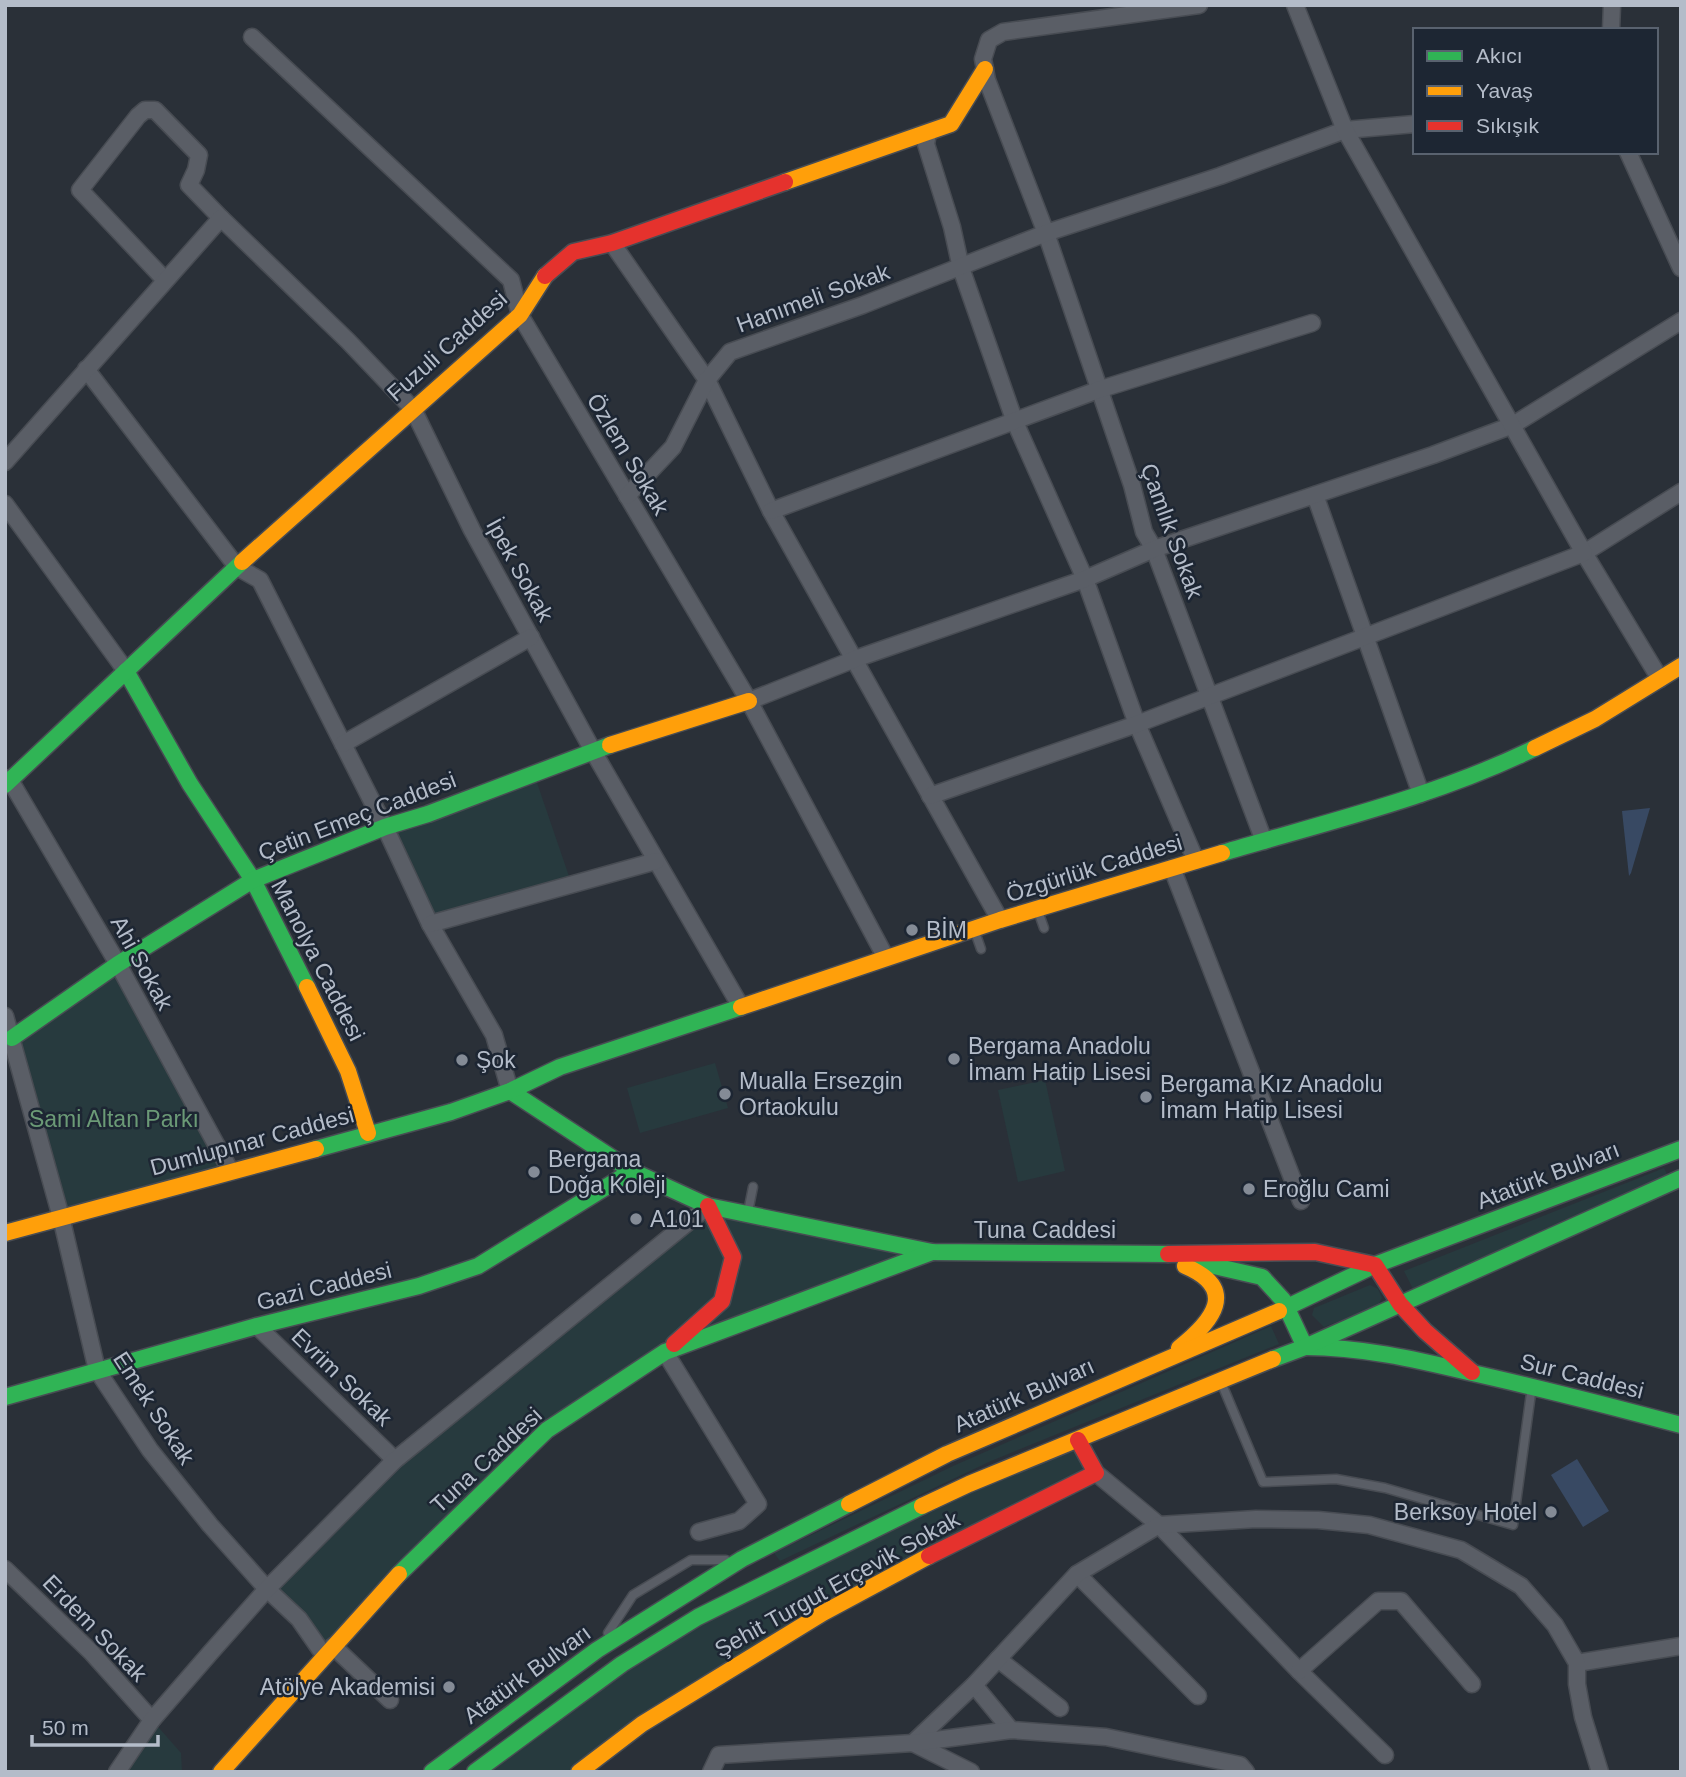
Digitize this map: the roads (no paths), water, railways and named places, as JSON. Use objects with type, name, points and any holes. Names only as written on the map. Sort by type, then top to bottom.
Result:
[{"type":"main road","name":"Fuzuli Caddesi","points":[[7,781],[237,566],[520,315],[544,278],[573,252],[612,243],[951,124],[985,69]]},
{"type":"main road","name":"Özgürlük Caddesi","points":[[510,1091],[560,1067],[1000,920],[1422,794],[1501,765],[1595,719],[1681,666]]},
{"type":"main road","name":"Manolya Caddesi","points":[[126,671],[190,784],[253,880],[348,1071],[368,1133]]},
{"type":"main road","name":"Çetin Emeç Caddesi","points":[[9,1039],[118,964],[253,880],[385,827],[428,814],[593,751],[749,701]]},
{"type":"main road","name":"Dumlupınar Caddesi","points":[[5,1233],[451,1112],[510,1091]]},
{"type":"main road","name":"Tuna Caddesi","points":[[510,1091],[632,1171],[708,1206],[932,1252],[1217,1255],[1315,1252],[1375,1265]]},
{"type":"main road","name":"Atatürk Bulvarı","points":[[432,1772],[597,1650],[743,1559],[947,1454],[1287,1307],[1375,1265],[1681,1149]]},
{"type":"main road","name":"Gazi Caddesi","points":[[5,1397],[257,1326],[419,1286],[478,1266],[632,1171]]},
{"type":"main road","name":"Atatürk Bulvarı","points":[[475,1772],[622,1664],[698,1617],[969,1484],[1220,1379],[1305,1347],[1681,1178]]},
{"type":"main road","points":[[665,1352],[722,1301],[733,1257],[708,1206]]},
{"type":"main road","name":"Tuna Caddesi","points":[[221,1772],[400,1573],[547,1430],[665,1352],[932,1252]]},
{"type":"main road","name":"Tuna Caddesi","points":[[1158,1253],[1262,1278],[1275,1289],[1287,1307],[1305,1347]]},
{"type":"main road","points":[[1158,1253],[1207,1277],[1214,1290],[1211,1316],[1198,1334],[1163,1361]]},
{"type":"main road","name":"Sur Caddesi","points":[[1375,1265],[1400,1304],[1424,1331],[1472,1372]]},
{"type":"main road","name":"Sur Caddesi","points":[[1305,1347],[1343,1347],[1391,1354],[1532,1386],[1681,1425]]},
{"type":"main road","points":[[1078,1440],[1096,1474]]},
{"type":"main road","name":"Şehit Turgut Erçevik Sokak","points":[[579,1772],[642,1724],[823,1613],[949,1545],[1096,1474]]},
{"type":"street","points":[[985,69],[983,59],[989,40],[1003,32],[1199,5]]},
{"type":"street","points":[[1295,5],[1345,130],[1584,553],[1660,679]]},
{"type":"street","points":[[1611,28],[1612,5]]},
{"type":"street","name":"Özlem Sokak","points":[[251,37],[511,280],[520,315],[749,701],[887,958]]},
{"type":"street","name":"Çamlık Sokak","points":[[985,69],[1046,233],[1132,485],[1144,532],[1154,549],[1264,841]]},
{"type":"street","name":"İpek Sokak","points":[[165,280],[80,190],[145,110],[155,110],[199,155],[189,185],[348,341],[413,409],[472,530],[593,751],[741,1007]]},
{"type":"street","name":"Hanımeli Sokak","points":[[627,496],[673,447],[707,380],[730,352],[961,268],[1046,233],[1220,176],[1345,130],[1413,124]]},
{"type":"street","points":[[928,133],[926,144],[952,228],[961,268],[1015,422],[1085,579],[1138,724],[1196,861]]},
{"type":"street","points":[[1629,154],[1681,268]]},
{"type":"street","points":[[5,462],[221,218]]},
{"type":"street","points":[[612,243],[707,380],[771,511],[827,615],[855,659],[1000,920]]},
{"type":"street","points":[[749,701],[855,659],[1085,579],[1154,549],[1433,455],[1513,425],[1681,321]]},
{"type":"street","points":[[771,511],[1098,390],[1312,323]]},
{"type":"street","points":[[86,369],[237,566],[260,580],[385,827],[430,923],[494,1035],[510,1091]]},
{"type":"street","points":[[930,796],[1138,724],[1584,553],[1681,492]]},
{"type":"street","points":[[1315,495],[1422,794]]},
{"type":"street","points":[[5,504],[126,671]]},
{"type":"street","points":[[343,744],[531,637]]},
{"type":"street","name":"Ahi Sokak","points":[[7,781],[118,964],[230,1170]]},
{"type":"street","points":[[430,923],[656,862]]},
{"type":"street","points":[[1172,868],[1258,1112],[1301,1201]]},
{"type":"street","name":"Emek Sokak","points":[[5,1016],[9,1039],[61,1217],[97,1370],[150,1450],[210,1525],[267,1589],[329,1651],[390,1700]]},
{"type":"street","points":[[117,1772],[152,1720],[267,1589],[395,1460],[708,1206]]},
{"type":"street","name":"Evrim Sokak","points":[[257,1326],[395,1460]]},
{"type":"street","points":[[665,1352],[758,1504],[739,1521],[699,1532]]},
{"type":"street","points":[[1096,1474],[1159,1525],[1385,1755]]},
{"type":"street","points":[[913,1744],[974,1685],[1077,1574],[1159,1525],[1256,1519],[1318,1520],[1369,1525],[1461,1550],[1521,1586],[1555,1625],[1577,1663],[1577,1684],[1583,1717],[1600,1772]]},
{"type":"street","name":"Erdem Sokak","points":[[5,1569],[91,1652],[152,1720]]},
{"type":"street","points":[[1077,1574],[1198,1696]]},
{"type":"street","points":[[1300,1671],[1378,1601],[1401,1601],[1472,1684]]},
{"type":"street","points":[[1577,1663],[1681,1646]]},
{"type":"street","points":[[998,1659],[1060,1708]]},
{"type":"street","points":[[974,1685],[1011,1730]]},
{"type":"street","points":[[711,1772],[719,1755],[913,1744],[1011,1730],[1106,1737],[1240,1765],[1247,1772]]},
{"type":"street","points":[[913,1744],[971,1772]]},
{"type":"lane","points":[[1037,909],[1044,928]]},
{"type":"lane","points":[[974,929],[981,949]]},
{"type":"lane","points":[[747,1214],[752,1187]]},
{"type":"lane","points":[[1220,1379],[1263,1482],[1336,1479],[1385,1488],[1513,1525],[1532,1386]]},
{"type":"lane","points":[[597,1650],[633,1595],[691,1560],[743,1559]]},
{"type":"water","points":[[1650,808],[1631,873],[1629,876],[1622,811]]},
{"type":"water","points":[[1577,1459],[1609,1511],[1583,1527],[1551,1475]]},
{"type":"place","name":"BİM","points":[[912,930]]},
{"type":"place","name":"Bergama Anadolu İmam Hatip Lisesi","points":[[954,1059]]},
{"type":"place","name":"Şok","points":[[462,1060]]},
{"type":"place","name":"Mualla Ersezgin Ortaokulu","points":[[725,1094]]},
{"type":"place","name":"Bergama Kız Anadolu İmam Hatip Lisesi","points":[[1146,1097]]},
{"type":"place","name":"Bergama Doğa Koleji","points":[[534,1172]]},
{"type":"place","name":"Eroğlu Cami","points":[[1249,1189]]},
{"type":"place","name":"A101","points":[[636,1219]]},
{"type":"place","name":"Berksoy Hotel","points":[[1551,1512]]},
{"type":"place","name":"Atölye Akademisi","points":[[449,1687]]},
{"type":"park label","name":"Sami Altan Parkı","points":[[114,1119]]}]
